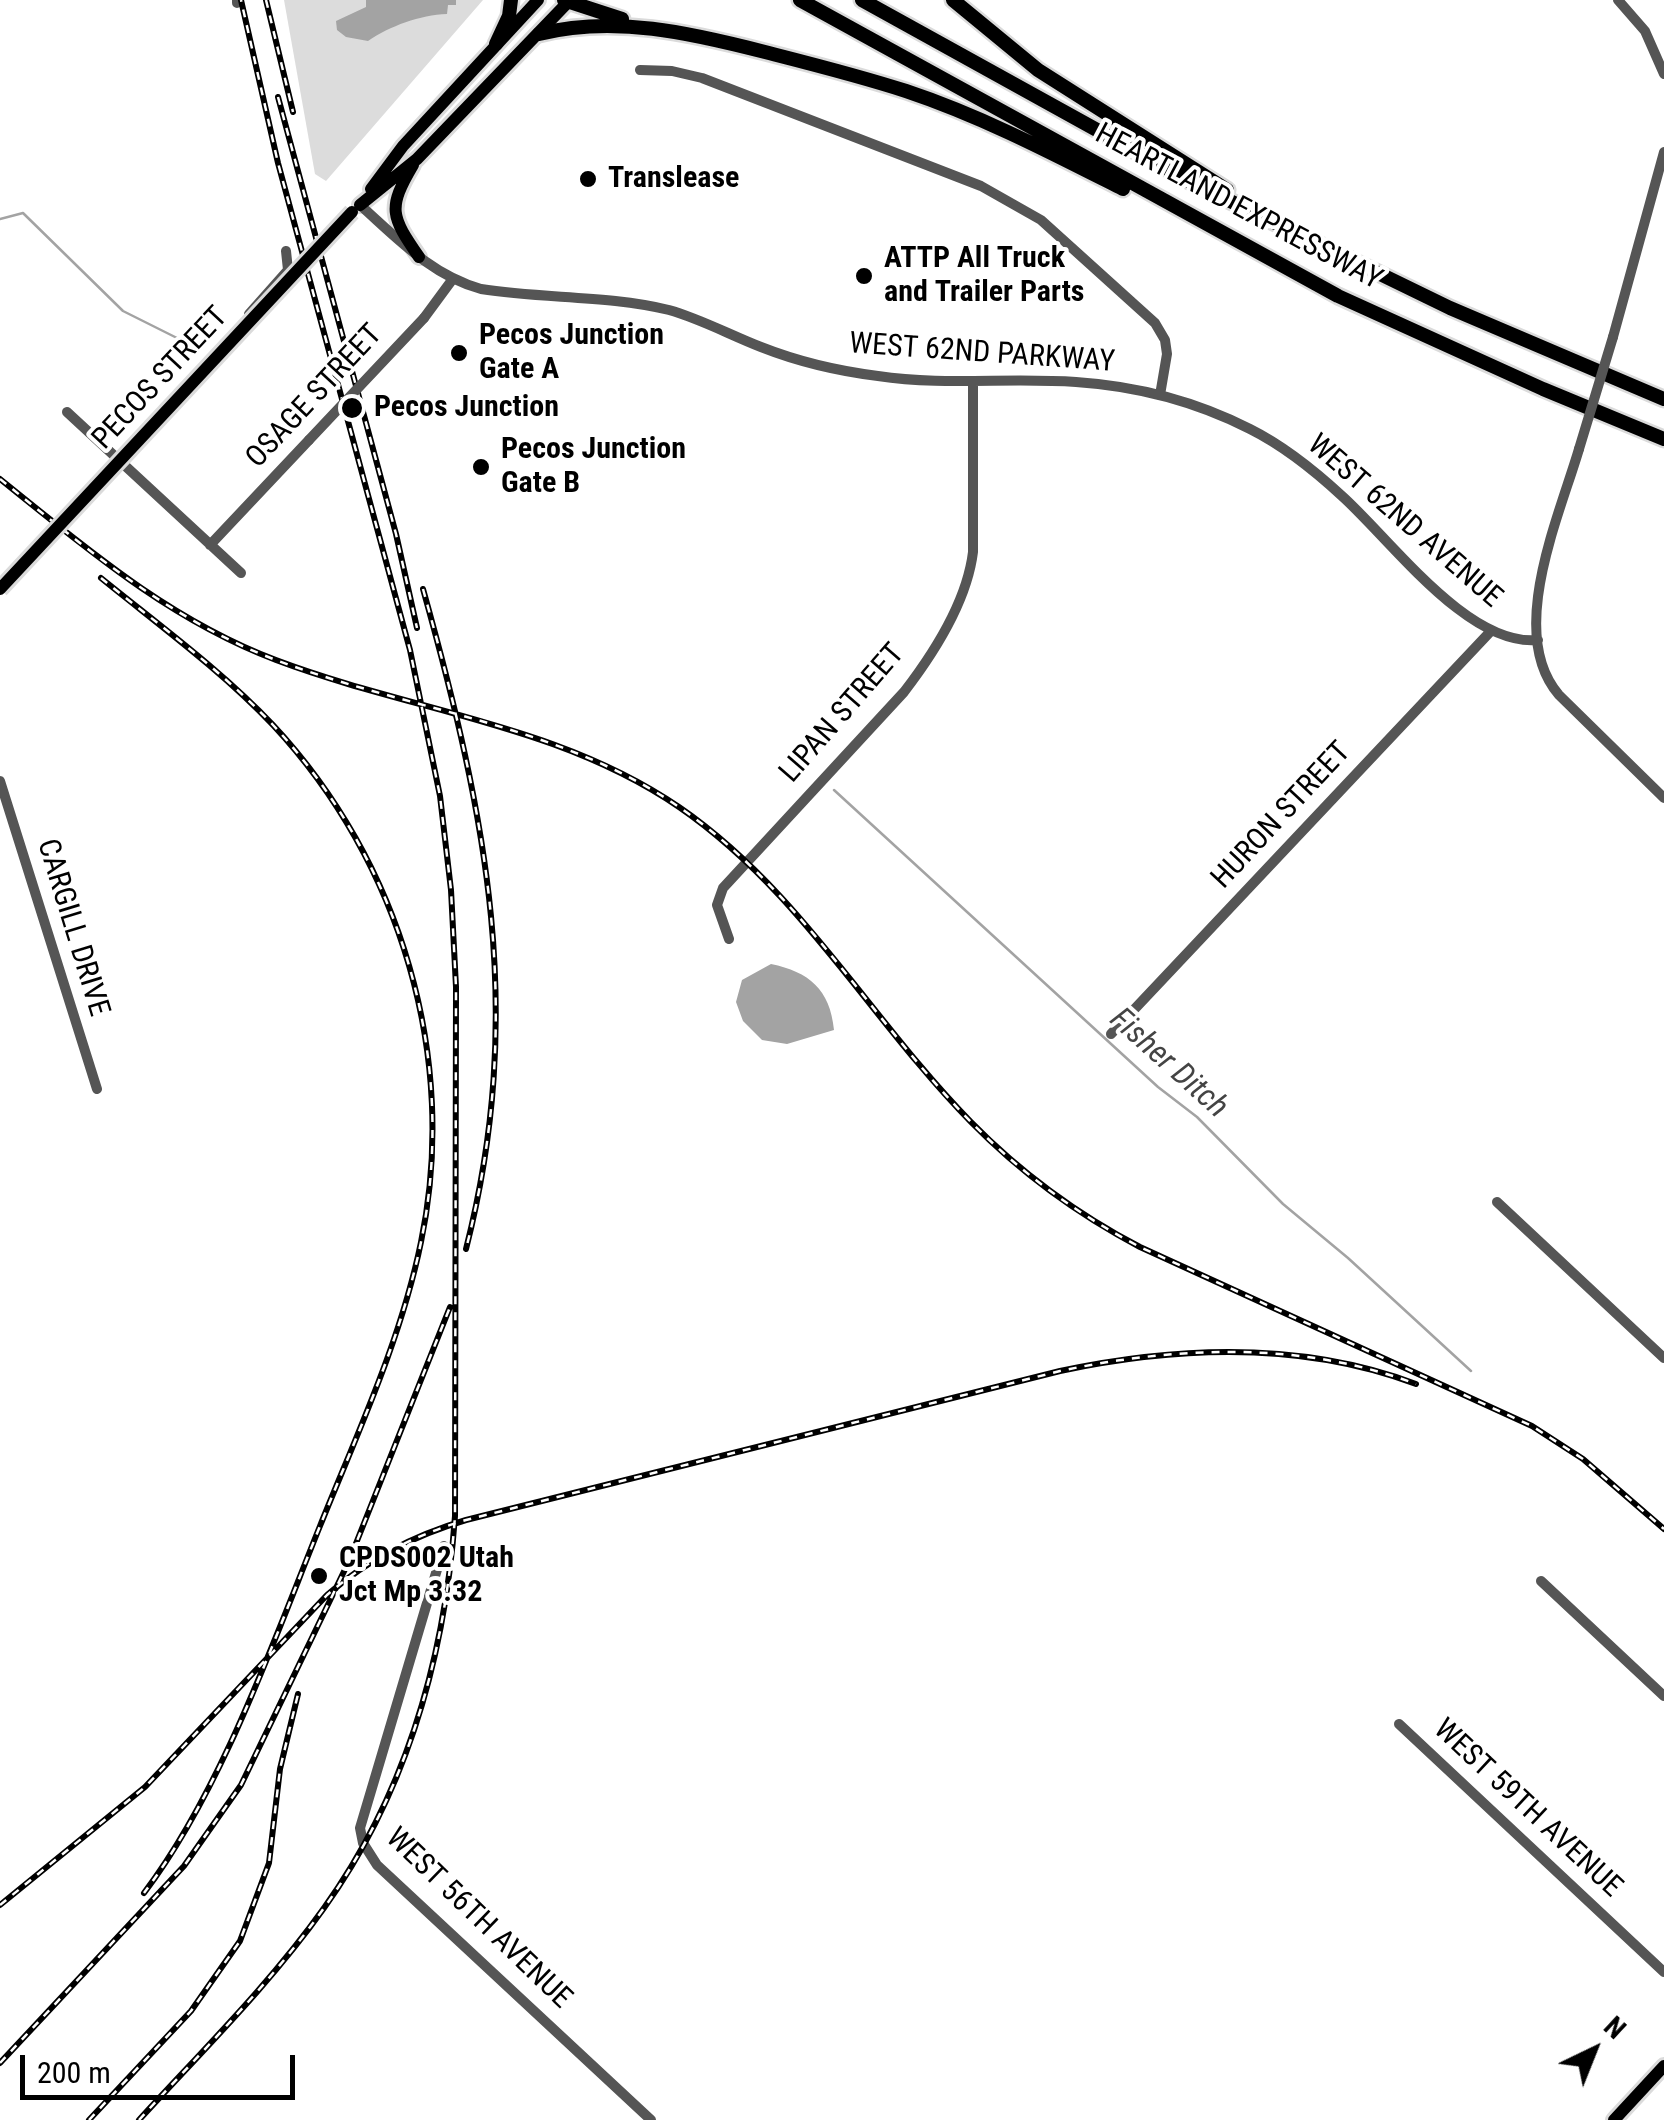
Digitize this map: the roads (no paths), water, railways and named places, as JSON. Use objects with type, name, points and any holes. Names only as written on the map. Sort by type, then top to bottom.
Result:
[{"type":"highway","points":[[496,44],[509,16],[511,0]]},
{"type":"highway","name":"HEARTLAND EXPRESSWAY","points":[[800,0],[1338,296],[1543,390],[1664,438]]},
{"type":"highway","name":"HEARTLAND EXPRESSWAY","points":[[862,0],[1191,182],[1450,308],[1664,400]]},
{"type":"highway","points":[[954,0],[1009,48],[1066,89],[1310,238]]},
{"type":"highway","points":[[567,1],[652,28]]},
{"type":"highway","points":[[539,34],[596,23],[652,28],[821,67],[950,107],[1338,296]]},
{"type":"main road","name":"PECOS STREET","points":[[0,589],[356,208],[403,146],[538,0]]},
{"type":"main road","name":"PECOS STREET","points":[[356,208],[417,159],[567,1]]},
{"type":"main road","points":[[417,159],[397,195],[394,213],[398,227],[418,257]]},
{"type":"main road","points":[[1614,2120],[1664,2066]]},
{"type":"street","points":[[1618,0],[1645,31],[1664,74]]},
{"type":"street","points":[[640,70],[672,71],[702,78],[981,186],[1032,214],[1156,323],[1167,354],[1160,395]]},
{"type":"street","points":[[1664,152],[1540,584],[1538,640],[1548,682],[1664,798]]},
{"type":"street","name":"WEST 62ND PARKWAY","points":[[356,208],[452,280],[497,292],[611,301],[667,310],[778,354],[884,377],[1074,382],[1160,395]]},
{"type":"street","points":[[118,459],[288,270],[286,251]]},
{"type":"street","name":"OSAGE STREET","points":[[210,545],[424,318],[452,280]]},
{"type":"street","name":"LIPAN STREET","points":[[729,939],[716,905],[722,888],[904,692],[961,596],[973,552],[973,382]]},
{"type":"street","name":"WEST 62ND AVENUE","points":[[1160,395],[1223,416],[1286,451],[1342,496],[1457,608],[1490,632],[1518,641],[1538,640]]},
{"type":"street","points":[[66,412],[241,573]]},
{"type":"street","name":"HURON STREET","points":[[1110,1034],[1490,632]]},
{"type":"street","name":"CARGILL DRIVE","points":[[0,781],[97,1089]]},
{"type":"street","points":[[1497,1202],[1664,1358]]},
{"type":"street","name":"WEST 56TH AVENUE","points":[[444,1546],[360,1828],[363,1843],[377,1865],[651,2120]]},
{"type":"street","points":[[1542,1581],[1664,1696]]},
{"type":"street","name":"WEST 59TH AVENUE","points":[[1399,1724],[1664,1972]]},
{"type":"waterway","name":"Fisher Ditch","points":[[0,219],[23,213],[123,311],[195,347]]},
{"type":"waterway","name":"Fisher Ditch","points":[[834,790],[1158,1087],[1197,1117],[1283,1204],[1471,1371]]},
{"type":"railway","points":[[139,2120],[235,2017],[303,1936],[353,1864],[378,1818],[417,1721],[431,1671],[450,1569],[455,1516],[456,987],[451,890],[440,796],[410,650],[278,163],[241,0]]},
{"type":"railway","points":[[266,0],[293,112]]},
{"type":"railway","points":[[278,97],[396,534],[417,628]]},
{"type":"railway","points":[[0,479],[131,581],[237,644],[327,678],[534,737],[632,779],[679,807],[761,877],[798,916],[934,1082],[990,1141],[1051,1191],[1140,1247],[1532,1426],[1583,1459],[1664,1529]]},
{"type":"railway","points":[[101,578],[253,705],[318,779],[355,838],[386,901],[409,966],[425,1034],[432,1103],[431,1173],[421,1242],[390,1351],[243,1716],[197,1809],[144,1893]]},
{"type":"railway","points":[[423,589],[465,756],[491,916],[496,997],[494,1079],[484,1162],[466,1249]]},
{"type":"railway","points":[[0,2063],[184,1866],[241,1785],[349,1561],[450,1307]]},
{"type":"railway","points":[[0,1905],[145,1787],[327,1595],[375,1560],[446,1526],[1060,1371],[1149,1356],[1284,1354],[1329,1360],[1416,1384]]},
{"type":"railway","points":[[89,2120],[191,2011],[240,1941],[269,1863],[280,1769],[298,1694]]},
{"type":"place","name":"Translease","points":[[588,179]]},
{"type":"place","name":"ATTP All Truck and Trailer Parts","points":[[864,276]]},
{"type":"place","name":"Pecos Junction Gate A","points":[[459,353]]},
{"type":"place","name":"Pecos Junction","points":[[352,408]]},
{"type":"place","name":"Pecos Junction Gate B","points":[[481,467]]},
{"type":"place","name":"CPDS002 Utah Jct Mp 3.32","points":[[319,1576]]}]
